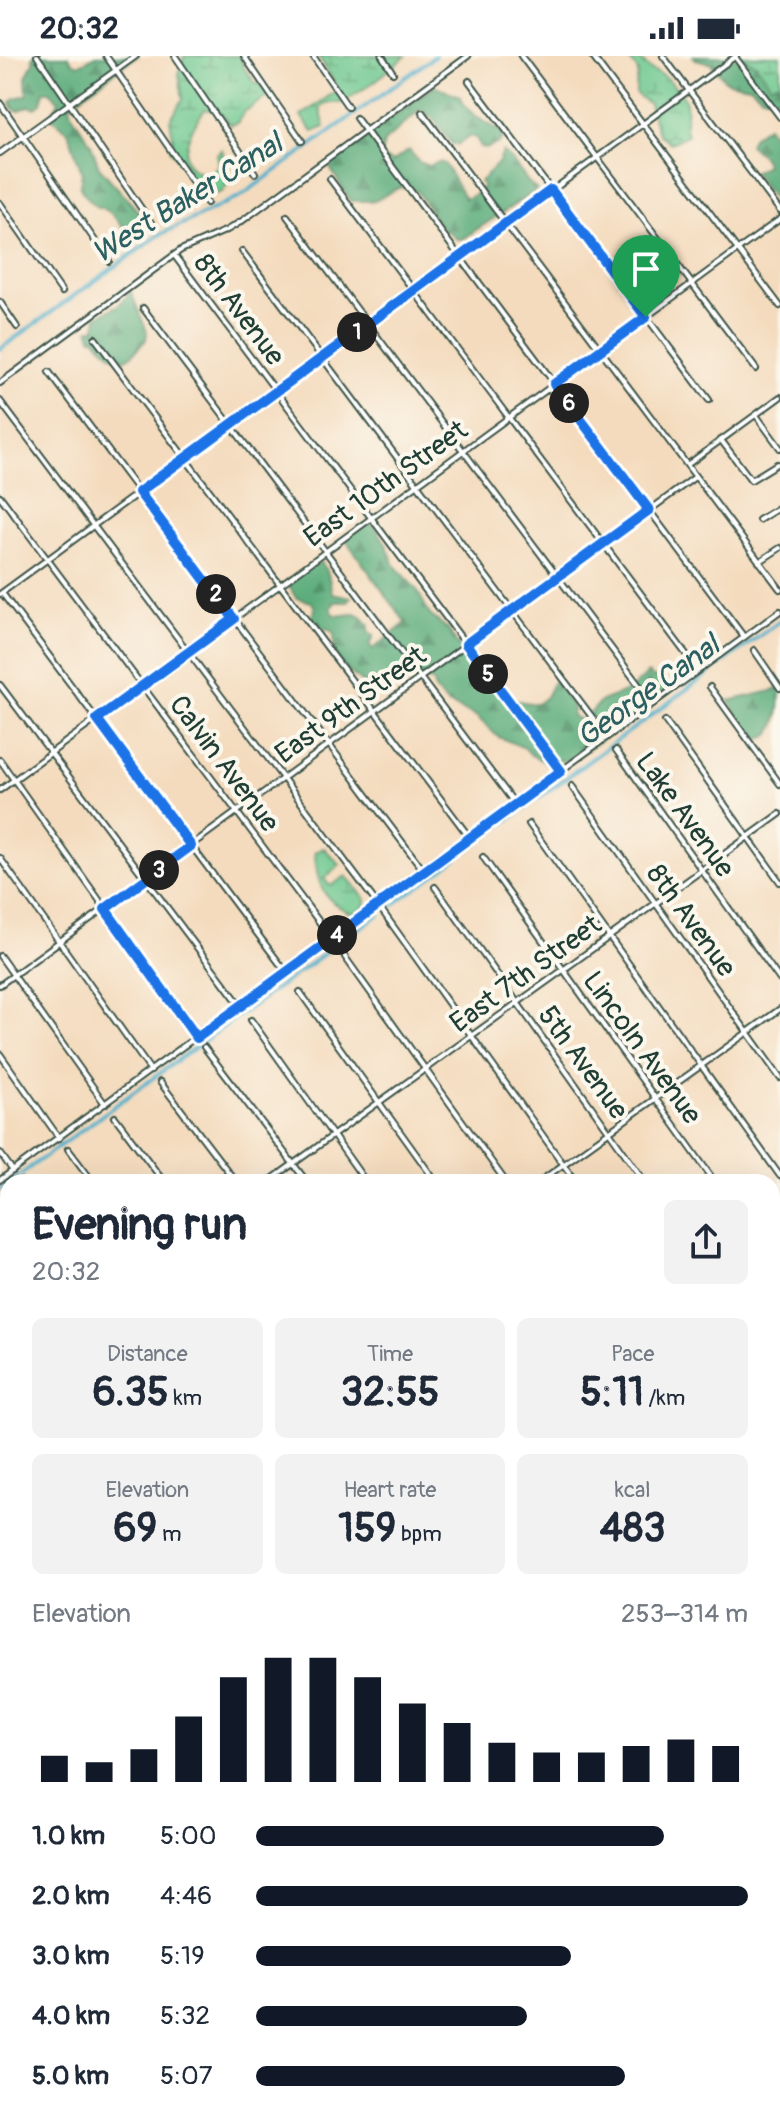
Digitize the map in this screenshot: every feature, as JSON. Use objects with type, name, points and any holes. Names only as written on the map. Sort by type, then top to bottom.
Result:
[{"type":"street","points":[[37,56],[154,227]]},
{"type":"street","points":[[106,56],[207,203]]},
{"type":"street","points":[[0,153],[136,56]]},
{"type":"street","points":[[175,56],[255,173]]},
{"type":"street","points":[[244,56],[302,141]]},
{"type":"street","points":[[313,56],[348,107]]},
{"type":"street","points":[[382,56],[393,73]]},
{"type":"street","points":[[0,383],[174,255],[232,228],[468,56]]},
{"type":"street","points":[[521,56],[756,369]]},
{"type":"street","points":[[592,56],[780,306]]},
{"type":"street","points":[[663,56],[780,211]]},
{"type":"street","points":[[286,972],[1,592],[735,56],[780,117]]},
{"type":"street","points":[[469,81],[709,400]]},
{"type":"street","points":[[0,103],[109,261]]},
{"type":"street","points":[[422,112],[780,589]]},
{"type":"street","points":[[356,118],[744,637]]},
{"type":"street","points":[[330,179],[698,670]]},
{"type":"street","points":[[0,203],[62,292]]},
{"type":"street","points":[[287,216],[653,704]]},
{"type":"street","name":"East 10th Street","points":[[0,790],[780,219]]},
{"type":"street","name":"Lake Avenue","points":[[242,251],[607,737]]},
{"type":"street","name":"8th Avenue","points":[[174,255],[561,771]]},
{"type":"street","points":[[0,302],[17,327]]},
{"type":"street","points":[[143,308],[515,804]]},
{"type":"street","points":[[95,338],[470,838]]},
{"type":"street","points":[[49,372],[424,871]]},
{"type":"street","points":[[687,465],[780,397]]},
{"type":"street","points":[[0,401],[378,905],[570,1174]]},
{"type":"street","points":[[756,415],[780,448]]},
{"type":"street","points":[[721,440],[751,480],[777,464]]},
{"type":"street","name":"East 9th Street","points":[[0,985],[695,477]]},
{"type":"street","name":"Calvin Avenue","points":[[0,496],[332,939]]},
{"type":"street","points":[[759,520],[780,507]]},
{"type":"street","points":[[759,562],[780,548]]},
{"type":"street","points":[[9,1174],[780,611]]},
{"type":"street","points":[[754,650],[780,688]]},
{"type":"street","points":[[0,685],[241,1006]]},
{"type":"street","points":[[710,687],[780,784]]},
{"type":"street","points":[[665,721],[780,882]]},
{"type":"street","name":"Lake Avenue","points":[[616,750],[780,980]]},
{"type":"street","points":[[0,760],[197,1038]]},
{"type":"street","name":"8th Avenue","points":[[572,786],[780,1078]]},
{"type":"street","name":"East 7th Street","points":[[279,1174],[780,814]]},
{"type":"street","points":[[529,824],[779,1174]]},
{"type":"street","name":"Lincoln Avenue","points":[[483,857],[709,1174]]},
{"type":"street","points":[[0,858],[151,1071]]},
{"type":"street","name":"5th Avenue","points":[[435,887],[639,1174]]},
{"type":"street","points":[[0,956],[105,1104]]},
{"type":"street","points":[[345,957],[500,1174]]},
{"type":"street","points":[[300,992],[430,1174]]},
{"type":"street","points":[[550,1174],[780,1009]]},
{"type":"street","points":[[251,1020],[360,1174]]},
{"type":"street","points":[[204,1047],[301,1174]]},
{"type":"street","points":[[0,1054],[59,1138]]},
{"type":"street","points":[[160,1082],[230,1174]]},
{"type":"street","points":[[115,1117],[158,1174]]},
{"type":"street","points":[[68,1149],[87,1174]]},
{"type":"street","points":[[0,1153],[13,1171]]},
{"type":"green space","points":[[33,56],[69,56],[78,65],[96,56],[137,56],[70,105],[73,116],[91,144],[99,167],[145,219],[145,225],[127,230],[82,191],[82,173],[68,131],[53,119],[59,101],[50,91],[44,91],[36,108],[29,106],[18,111],[12,108],[11,102],[15,98],[27,95],[26,77]]},
{"type":"green space","points":[[184,56],[240,56],[244,68],[255,83],[261,84],[268,96],[231,125],[219,112],[205,109],[199,117],[186,147],[189,165],[196,171],[209,174],[218,166],[217,154],[222,149],[227,167],[226,187],[210,196],[196,185],[170,149],[173,138],[170,120],[183,99],[179,74]]},
{"type":"green space","points":[[318,56],[406,56],[342,103],[323,106],[320,109],[325,127],[313,132],[301,116],[339,89]]},
{"type":"green space","points":[[626,56],[639,56],[648,67],[668,79],[684,98],[687,135],[670,143],[658,134],[649,104],[636,94],[638,72]]},
{"type":"green space","points":[[693,56],[732,57],[753,62],[770,79],[777,84],[780,82],[780,99],[762,96],[750,86],[727,82],[710,63]]},
{"type":"green space","points":[[738,56],[780,56],[780,82],[771,85],[756,64]]},
{"type":"green space","points":[[435,86],[460,96],[471,113],[500,130],[503,137],[499,143],[486,149],[470,136],[458,145],[452,144],[435,121],[421,109],[384,142],[381,156],[392,162],[409,150],[419,162],[428,166],[439,162],[445,164],[465,199],[483,187],[480,182],[499,162],[503,152],[537,190],[462,239],[456,239],[441,229],[417,191],[400,187],[374,201],[351,201],[330,168],[371,132]]},
{"type":"green space","points":[[767,126],[780,143],[778,205],[753,172],[766,165],[764,158],[749,145],[752,137]]},
{"type":"green space","points":[[131,292],[147,332],[146,340],[124,360],[112,355],[92,338],[89,329],[95,329],[97,317],[119,305]]},
{"type":"green space","points":[[369,523],[375,526],[395,566],[417,590],[430,615],[448,629],[483,674],[512,700],[537,704],[546,697],[554,681],[560,683],[562,692],[572,705],[572,716],[581,720],[601,701],[630,690],[648,673],[664,679],[668,688],[659,698],[577,757],[549,764],[531,755],[525,748],[498,737],[476,716],[448,704],[427,679],[413,677],[378,696],[339,660],[334,652],[334,634],[316,627],[311,619],[315,608],[312,602],[296,598],[286,581],[320,562],[328,573],[332,593],[351,597],[348,602],[335,602],[331,609],[334,615],[356,614],[364,619],[373,635],[369,644],[373,649],[406,623],[345,539]]},
{"type":"green space","points":[[780,684],[779,712],[773,729],[769,735],[753,738],[729,701],[776,690]]},
{"type":"green space","points":[[324,848],[340,865],[324,879],[330,886],[346,876],[366,899],[362,909],[351,913],[341,908],[322,889],[315,852]]},
{"type":"waterway","name":"West Baker Canal","points":[[0,349],[159,235],[241,196],[435,56]]},
{"type":"waterway","name":"George Canal","points":[[387,909],[780,621]]},
{"type":"waterway","name":"George Canal","points":[[21,1174],[379,914]]},
{"type":"route","points":[[551,190],[646,317],[554,384],[649,510],[466,644],[561,771],[197,1038],[105,909],[191,846],[97,719],[234,619],[139,492],[551,190]]}]
